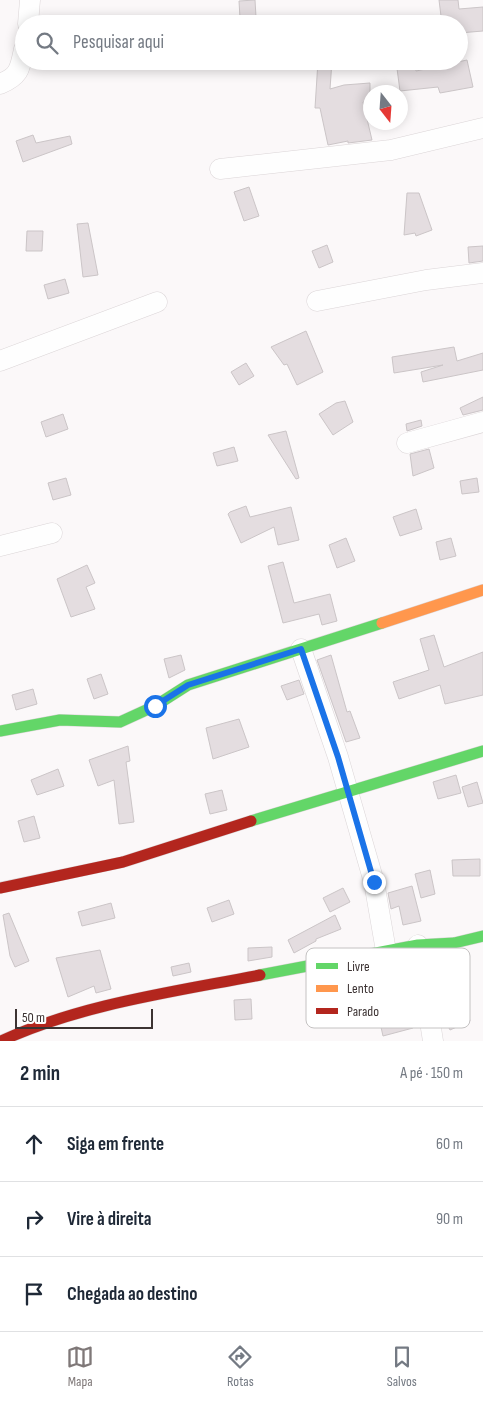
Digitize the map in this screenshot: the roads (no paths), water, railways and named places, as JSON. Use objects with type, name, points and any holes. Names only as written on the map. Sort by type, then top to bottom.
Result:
[{"type":"street","points":[[29,15],[30,0]]},
{"type":"street","points":[[0,84],[12,79],[19,70]]},
{"type":"street","points":[[220,169],[391,150],[483,128]]},
{"type":"street","points":[[317,302],[426,280],[483,273]]},
{"type":"street","points":[[0,361],[157,302]]},
{"type":"street","points":[[407,443],[483,422]]},
{"type":"street","points":[[0,546],[52,534]]},
{"type":"street","points":[[0,731],[60,720],[120,722],[155,706],[188,685],[483,590]]},
{"type":"street","points":[[301,649],[348,790],[374,882],[385,948]]},
{"type":"street","points":[[0,888],[123,862],[348,790],[483,751]]},
{"type":"street","points":[[402,948],[418,945],[454,944],[483,936]]},
{"type":"street","points":[[1,1041],[36,1025],[129,1000],[306,966]]},
{"type":"street","points":[[431,1028],[433,1041]]}]
